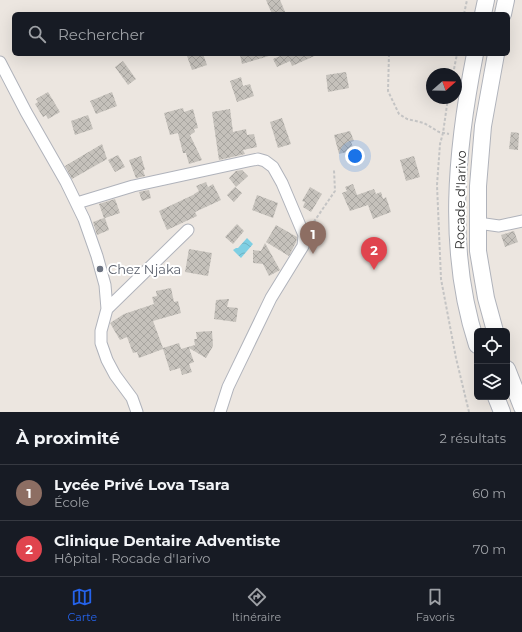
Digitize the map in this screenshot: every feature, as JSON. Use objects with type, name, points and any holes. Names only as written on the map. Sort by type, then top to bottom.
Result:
[{"type":"main road","points":[[483,12],[486,0]]},
{"type":"main road","points":[[503,12],[506,0]]},
{"type":"main road","name":"Rocade d'Iarivo","points":[[474,332],[460,272],[457,232],[460,150],[475,56]]},
{"type":"main road","name":"Rocade d'Iarivo","points":[[494,328],[486,298],[478,250],[478,186],[483,126],[496,56]]},
{"type":"main road","points":[[510,377],[522,407]]},
{"type":"main road","points":[[497,400],[502,412]]},
{"type":"street","points":[[0,62],[26,112],[66,182],[84,219],[105,285],[107,309],[101,331],[102,343],[107,360],[115,375],[132,398],[137,412]]},
{"type":"street","points":[[77,203],[133,186],[258,159],[265,161],[272,167],[282,183],[304,235],[303,246],[271,298],[235,371],[220,412]]},
{"type":"street","points":[[478,223],[499,226],[522,221]]},
{"type":"street","points":[[107,309],[188,230]]},
{"type":"path","points":[[464,12],[467,0]]},
{"type":"path","points":[[389,56],[388,91],[399,114],[407,119],[424,123],[443,133],[455,135]]},
{"type":"path","points":[[454,68],[457,56]]},
{"type":"path","points":[[304,235],[335,191],[334,170]]},
{"type":"water","points":[[247,238],[253,244],[241,258],[233,250],[238,248]]},
{"type":"building","points":[[266,0],[280,0],[285,12],[271,12]]},
{"type":"building","points":[[187,56],[204,56],[207,65],[192,70]]},
{"type":"building","points":[[240,56],[269,56],[242,64]]},
{"type":"building","points":[[280,56],[314,56],[292,66],[290,61],[277,67],[273,59]]},
{"type":"building","points":[[123,61],[136,79],[128,85],[115,67]]},
{"type":"building","points":[[346,72],[349,88],[328,92],[326,75]]},
{"type":"building","points":[[241,77],[243,86],[250,84],[254,96],[237,102],[230,81]]},
{"type":"building","points":[[48,92],[60,112],[48,119],[46,115],[43,117],[35,104],[38,102],[36,99]]},
{"type":"building","points":[[112,92],[117,106],[96,114],[90,101]]},
{"type":"building","points":[[183,108],[184,112],[193,109],[198,128],[194,129],[195,132],[190,135],[202,160],[189,164],[186,153],[183,153],[178,133],[170,135],[164,113]]},
{"type":"building","points":[[230,109],[233,132],[246,129],[247,135],[254,134],[257,147],[243,150],[245,154],[219,160],[212,112]]},
{"type":"building","points":[[88,115],[93,129],[75,135],[71,121]]},
{"type":"building","points":[[282,118],[291,144],[278,148],[270,122]]},
{"type":"building","points":[[350,131],[354,141],[351,142],[354,150],[339,154],[334,135]]},
{"type":"building","points":[[511,132],[519,133],[518,150],[509,149]]},
{"type":"building","points":[[102,144],[107,159],[72,179],[65,166]]},
{"type":"building","points":[[118,155],[125,167],[115,172],[108,160]]},
{"type":"building","points":[[141,156],[145,176],[136,178],[129,160]]},
{"type":"building","points":[[414,156],[420,177],[406,181],[400,160]]},
{"type":"building","points":[[242,170],[248,176],[236,187],[229,178],[236,171]]},
{"type":"building","points":[[206,182],[208,187],[213,184],[221,200],[195,212],[197,216],[167,230],[159,211],[195,194],[199,191],[196,186]]},
{"type":"building","points":[[353,184],[357,195],[374,189],[376,194],[381,192],[383,199],[386,197],[391,212],[373,219],[368,205],[350,211],[342,193],[347,191],[345,187]]},
{"type":"building","points":[[235,187],[242,193],[234,202],[227,195]]},
{"type":"building","points":[[310,187],[322,194],[311,212],[303,207],[305,202],[302,201]]},
{"type":"building","points":[[149,190],[151,198],[142,201],[139,192]]},
{"type":"building","points":[[257,195],[278,203],[273,218],[252,210]]},
{"type":"building","points":[[115,199],[120,213],[105,218],[109,230],[97,235],[93,222],[104,218],[99,204]]},
{"type":"building","points":[[237,224],[244,231],[233,244],[225,237]]},
{"type":"building","points":[[276,225],[297,237],[289,256],[266,242]]},
{"type":"building","points":[[514,231],[518,242],[505,247],[501,235]]},
{"type":"building","points":[[265,243],[280,270],[269,276],[263,264],[253,263],[253,250],[261,251]]},
{"type":"building","points":[[189,249],[212,253],[208,276],[185,272]]},
{"type":"building","points":[[171,288],[174,302],[178,301],[181,313],[153,321],[163,348],[179,343],[181,349],[195,345],[194,339],[197,339],[196,332],[212,331],[213,346],[206,358],[189,348],[194,362],[189,364],[192,372],[182,375],[180,368],[170,371],[163,349],[139,358],[137,352],[133,353],[127,337],[120,340],[110,323],[124,314],[154,304],[152,297],[157,296],[156,291]]},
{"type":"building","points":[[229,299],[227,307],[238,308],[236,322],[214,319],[216,300]]},
{"type":"place","name":"Lycée Privé Lova Tsara","points":[[313,254]]},
{"type":"place","name":"Chez Njaka","points":[[100,269]]},
{"type":"place","name":"Clinique Dentaire Adventiste","points":[[374,270]]}]
